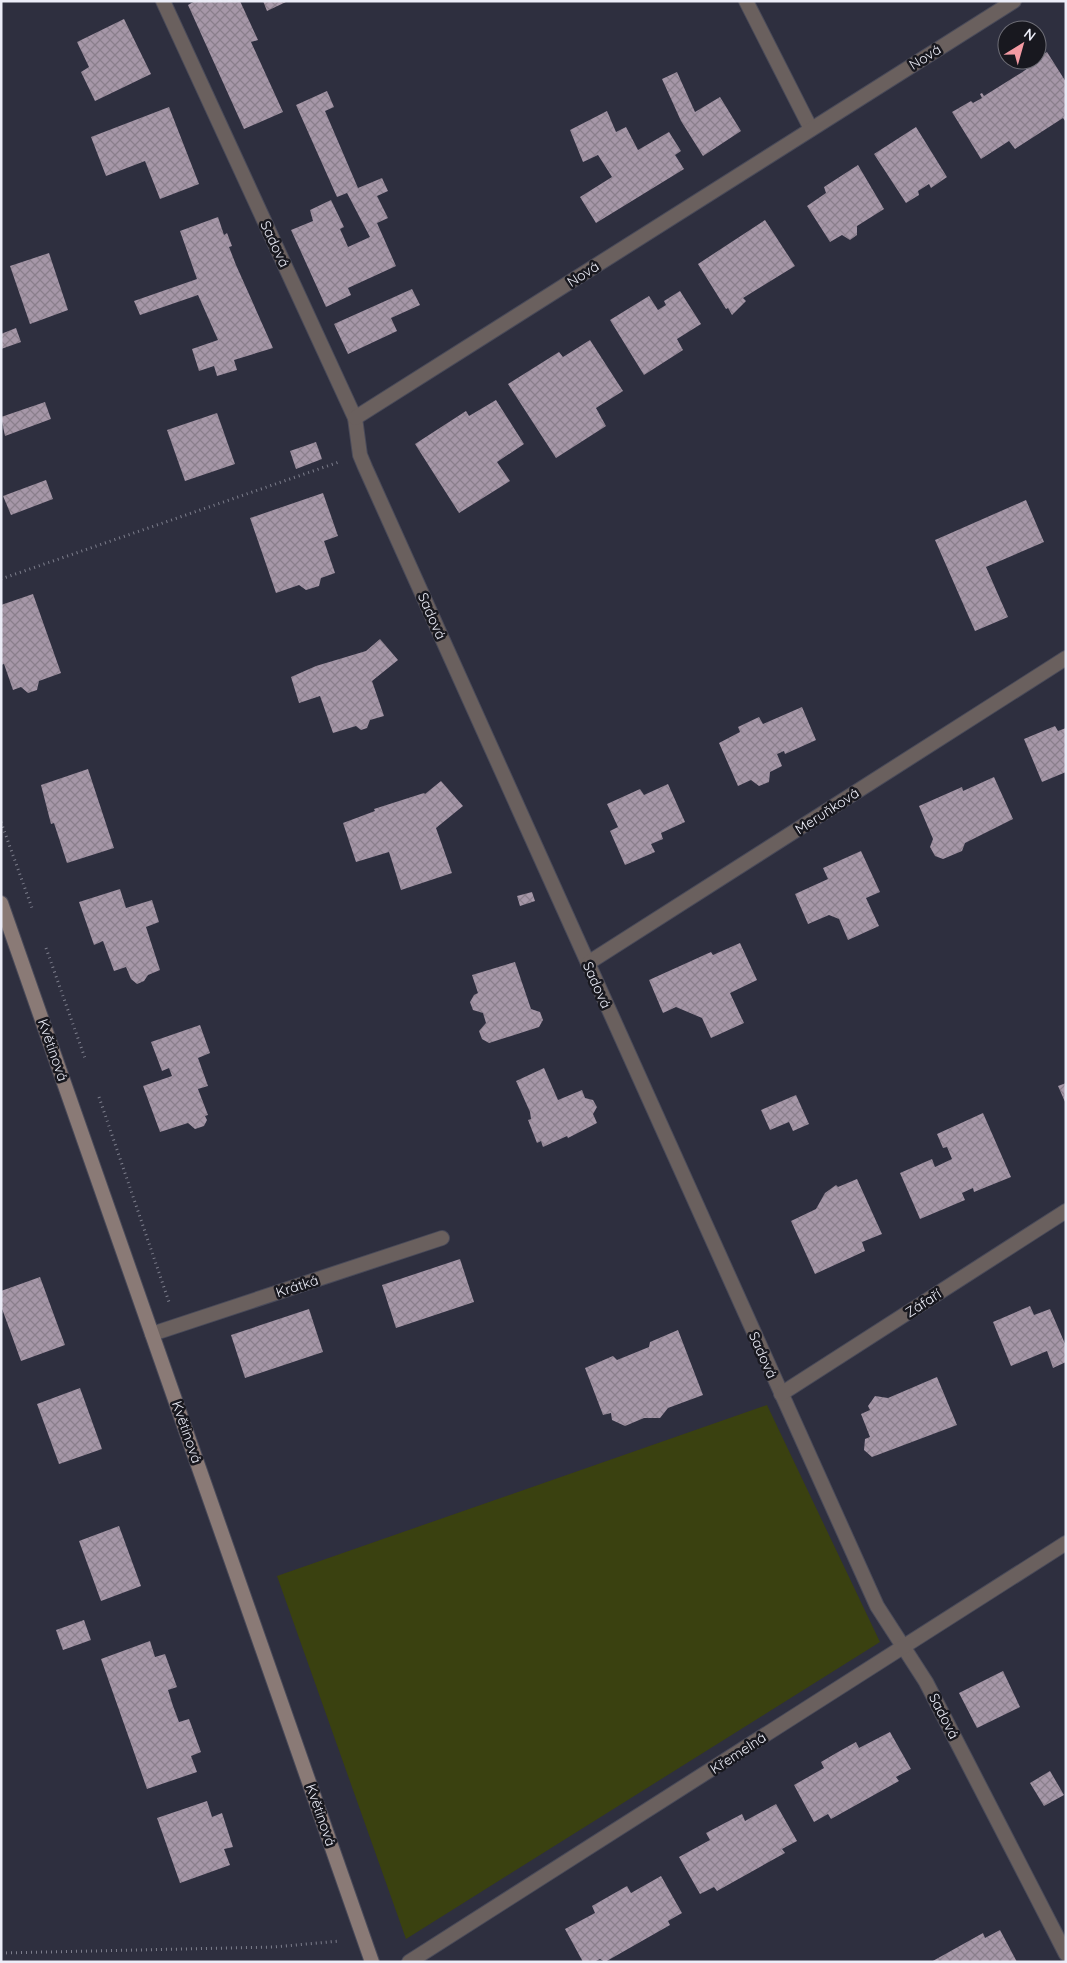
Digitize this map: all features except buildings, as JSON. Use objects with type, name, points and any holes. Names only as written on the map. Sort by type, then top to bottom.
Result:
[{"type":"main road","name":"Květinová","points":[[1,904],[372,1962]]},
{"type":"street","name":"Sadová","points":[[163,1],[355,418],[360,455],[877,1606],[926,1682],[1066,1954]]},
{"type":"street","points":[[746,1],[811,130]]},
{"type":"street","name":"Nová","points":[[355,418],[1014,1]]},
{"type":"street","name":"Meruňková","points":[[588,963],[1066,658]]},
{"type":"street","name":"Záfaří","points":[[781,1394],[1066,1212]]},
{"type":"street","name":"Krátká","points":[[152,1334],[442,1238]]},
{"type":"street","name":"Křemelná","points":[[409,1962],[1066,1543]]},
{"type":"path","points":[[1,579],[360,455]]},
{"type":"path","points":[[1,822],[32,908]]},
{"type":"path","points":[[46,948],[86,1061]]},
{"type":"path","points":[[99,1097],[171,1310]]},
{"type":"path","points":[[1,1953],[274,1947],[329,1943],[362,1935]]},
{"type":"green space","points":[[767,1405],[880,1642],[406,1939],[277,1576]]}]
